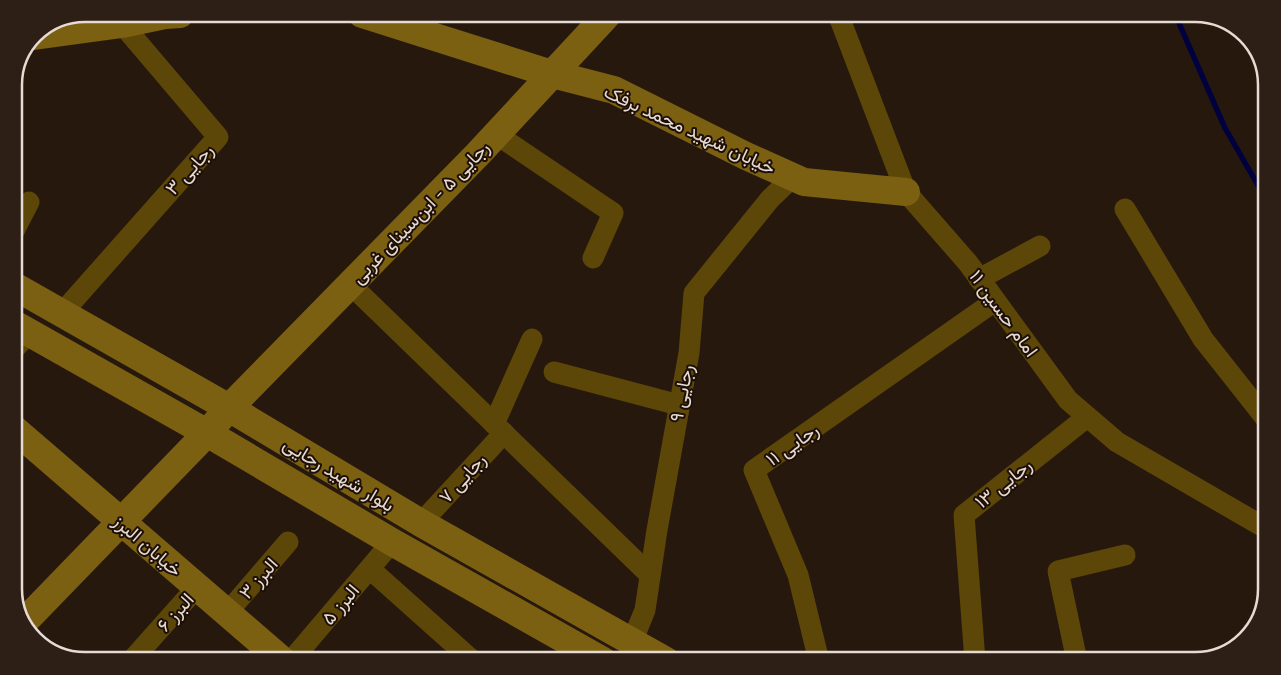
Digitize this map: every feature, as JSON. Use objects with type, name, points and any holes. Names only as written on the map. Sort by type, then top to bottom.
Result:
[{"type":"street","points":[[49,34],[132,22]]},
{"type":"street","name":"خیابان شهید محمد برفک","points":[[387,22],[552,74],[614,90],[746,156],[804,182],[906,192]]},
{"type":"street","name":"رجایی ۵ - ابن‌سینای غربی","points":[[29,617],[496,134],[601,22]]},
{"type":"street","name":"امام حسین ۱۱","points":[[841,22],[906,192],[968,263],[1068,400],[1117,442],[1258,524]]},
{"type":"street","name":"رجایی ۳","points":[[62,313],[218,137],[122,24]]},
{"type":"street","points":[[496,134],[613,212],[593,258]]},
{"type":"street","name":"رجایی ۹","points":[[632,642],[645,610],[689,353],[694,293],[770,199],[793,177]]},
{"type":"street","points":[[23,214],[29,202]]},
{"type":"street","points":[[1125,209],[1202,339],[1258,409]]},
{"type":"street","points":[[979,279],[1040,246]]},
{"type":"street","points":[[350,284],[650,574]]},
{"type":"street","name":"بلوار شهید رجایی","points":[[23,291],[229,408],[421,523],[650,652]]},
{"type":"street","name":"رجایی ۱۱","points":[[816,652],[798,575],[754,470],[995,301]]},
{"type":"street","name":"بلوار شهید رجایی","points":[[23,337],[207,433],[392,542],[588,652]]},
{"type":"street","name":"رجایی ۷","points":[[421,523],[499,428],[532,339]]},
{"type":"street","points":[[554,372],[680,405]]},
{"type":"street","name":"رجایی ۱۳","points":[[974,652],[964,515],[1087,416]]},
{"type":"street","name":"خیابان البرز","points":[[23,437],[271,652]]},
{"type":"street","name":"البرز ۳","points":[[227,614],[288,542]]},
{"type":"street","name":"البرز ۵","points":[[299,652],[392,542]]},
{"type":"street","points":[[1076,652],[1058,571],[1125,555]]},
{"type":"street","points":[[370,569],[463,652]]},
{"type":"street","name":"البرز ۶","points":[[139,652],[197,587]]},
{"type":"waterway","points":[[1179,22],[1225,128],[1258,185]]}]
